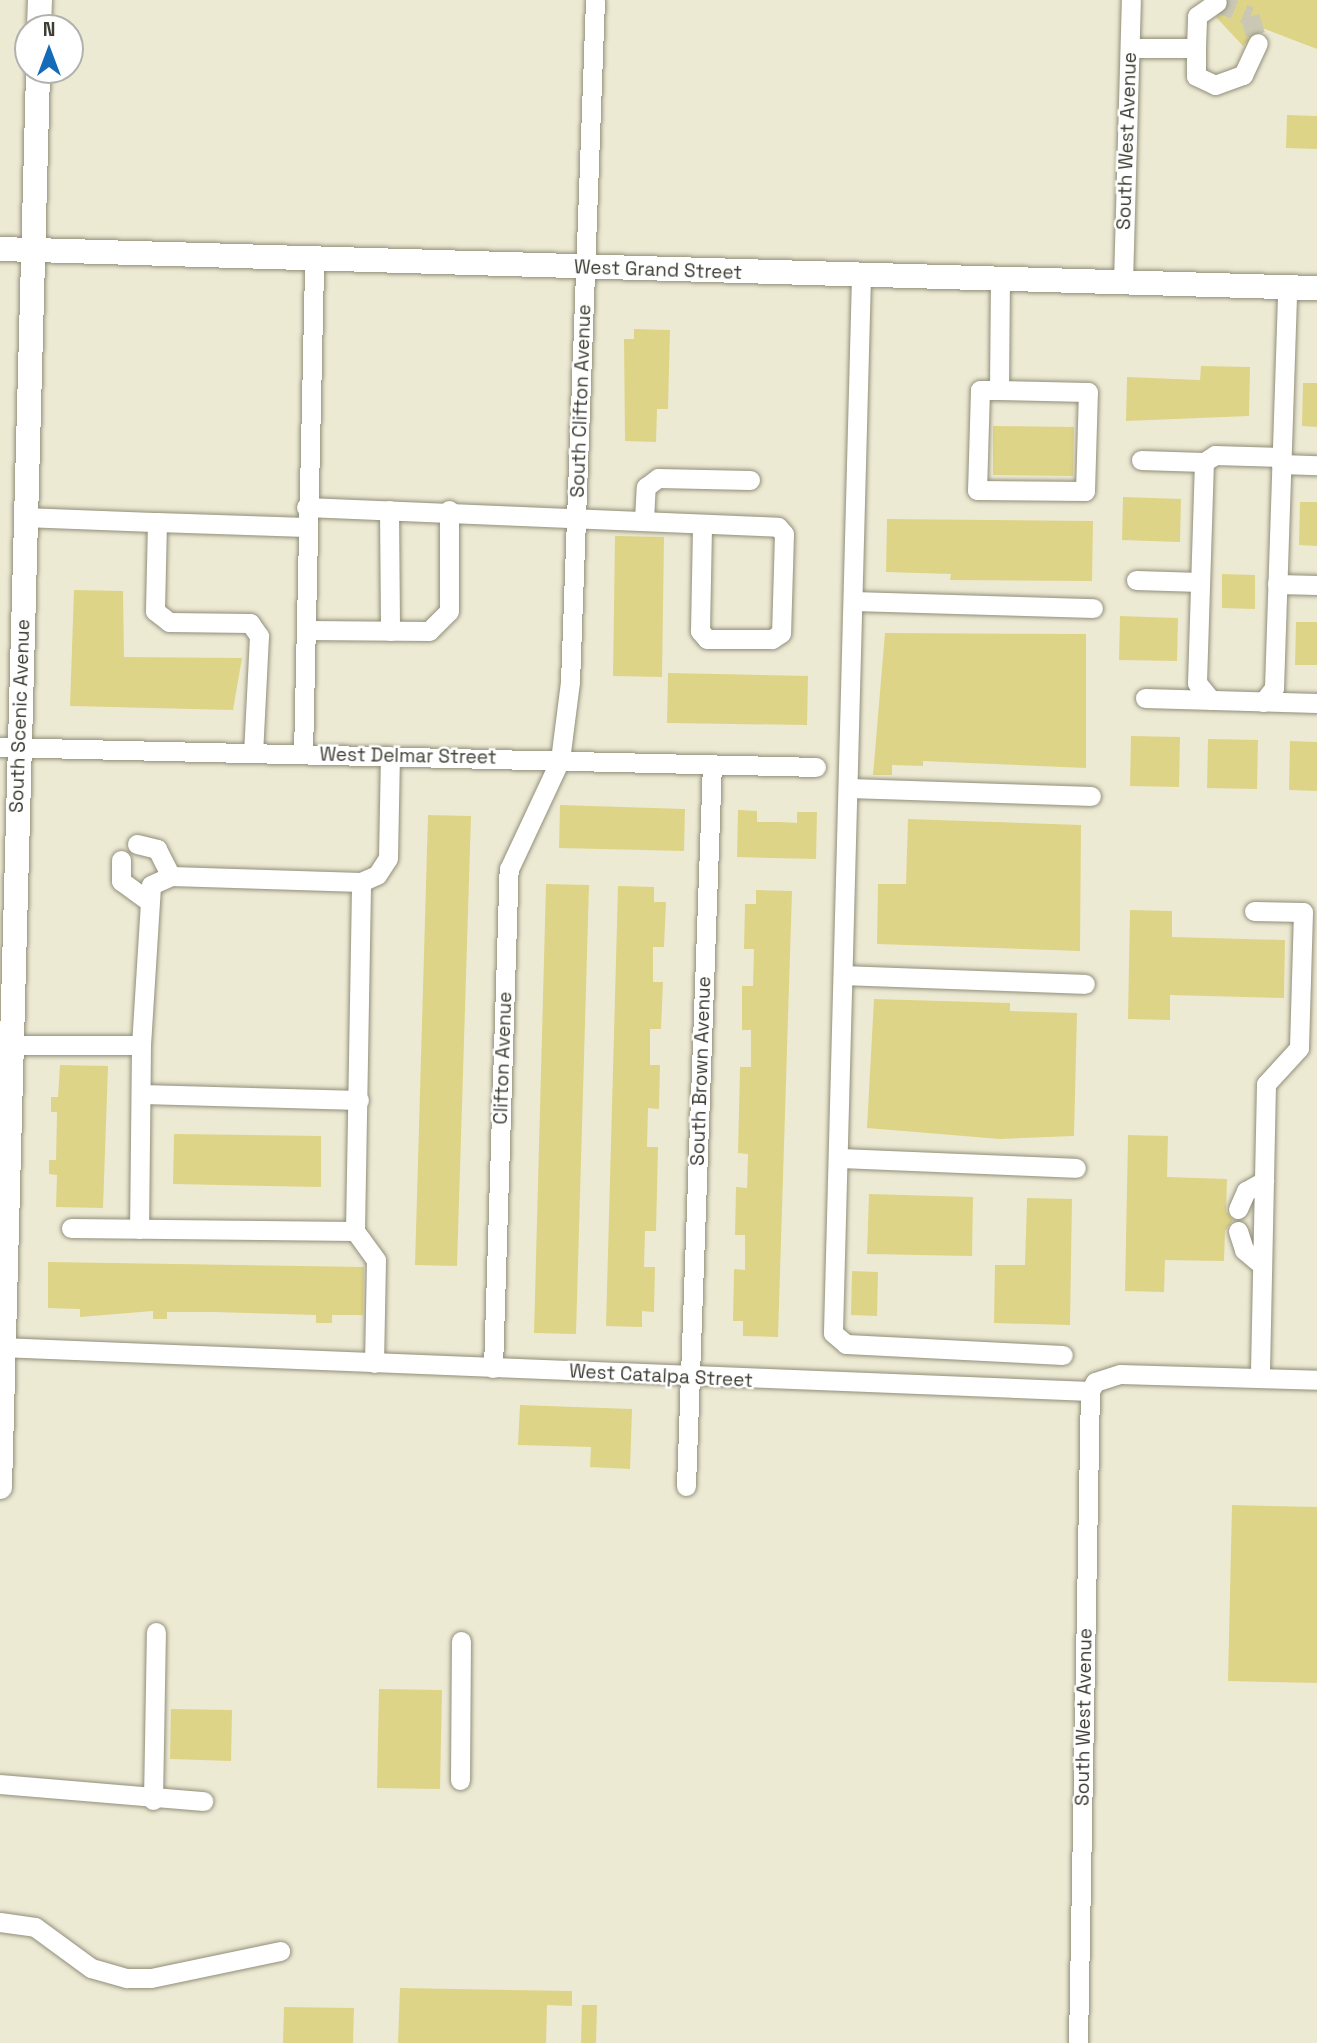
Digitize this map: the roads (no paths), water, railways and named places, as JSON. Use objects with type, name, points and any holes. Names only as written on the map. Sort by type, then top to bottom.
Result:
[{"type":"main road","name":"South Scenic Avenue","points":[[0,1487],[10,747],[26,517],[38,84]]},
{"type":"main road","name":"West Grand Street","points":[[0,249],[1317,288]]},
{"type":"street","name":"South Clifton Avenue","points":[[560,760],[578,586],[577,515],[595,0]]},
{"type":"street","name":"South West Avenue","points":[[1123,282],[1131,0]]},
{"type":"street","points":[[1217,2],[1197,16],[1196,76],[1215,85],[1243,75],[1258,43]]},
{"type":"street","points":[[1130,48],[1196,48]]},
{"type":"street","points":[[303,754],[306,517],[314,259]]},
{"type":"street","points":[[860,276],[851,788],[833,1333],[846,1344],[1063,1355]]},
{"type":"street","points":[[999,390],[1000,279]]},
{"type":"street","points":[[1263,702],[1274,688],[1287,287]]},
{"type":"street","points":[[979,390],[999,390],[1088,392],[1085,491],[977,490],[979,390]]},
{"type":"street","points":[[1141,460],[1204,462],[1215,455],[1317,465]]},
{"type":"street","points":[[1204,462],[1197,683],[1211,700]]},
{"type":"street","points":[[644,520],[646,486],[658,478],[750,480]]},
{"type":"street","points":[[26,517],[157,522],[306,517],[389,510],[449,510],[778,527],[784,534],[781,633],[772,639],[707,639],[700,631],[702,524]]},
{"type":"street","points":[[389,510],[390,631]]},
{"type":"street","points":[[306,630],[429,631],[449,611],[449,510]]},
{"type":"street","points":[[157,522],[155,611],[169,622],[250,624],[259,636],[253,753]]},
{"type":"street","points":[[1136,580],[1200,582]]},
{"type":"street","points":[[1277,583],[1317,585]]},
{"type":"street","points":[[854,601],[1093,608]]},
{"type":"street","points":[[1145,698],[1317,703]]},
{"type":"street","name":"West Delmar Street","points":[[10,747],[816,767]]},
{"type":"street","points":[[139,1229],[146,899],[151,885],[171,876],[361,882],[377,875],[388,858],[390,756]]},
{"type":"street","name":"Clifton Avenue","points":[[493,1368],[509,869],[560,760]]},
{"type":"street","name":"South Brown Avenue","points":[[686,1486],[712,764]]},
{"type":"street","points":[[851,788],[1091,796]]},
{"type":"street","points":[[137,844],[157,849],[171,876]]},
{"type":"street","points":[[121,860],[121,881],[146,899]]},
{"type":"street","points":[[361,882],[355,1231],[376,1260],[374,1363]]},
{"type":"street","points":[[1254,911],[1303,912],[1303,1022],[1299,1048],[1266,1084],[1260,1378]]},
{"type":"street","points":[[844,975],[1085,984]]},
{"type":"street","points":[[5,1045],[141,1045]]},
{"type":"street","points":[[142,1094],[359,1100]]},
{"type":"street","points":[[838,1158],[1076,1168]]},
{"type":"street","points":[[1238,1209],[1246,1191],[1264,1181]]},
{"type":"street","points":[[71,1228],[355,1231]]},
{"type":"street","points":[[1238,1231],[1244,1250],[1262,1265]]},
{"type":"street","name":"West Catalpa Street","points":[[2,1347],[691,1377],[1090,1391]]},
{"type":"street","points":[[1090,1391],[1096,1382],[1120,1374],[1317,1380]]},
{"type":"street","name":"South West Avenue","points":[[1078,2043],[1090,1391]]},
{"type":"street","points":[[153,1800],[156,1632]]},
{"type":"street","points":[[460,1780],[461,1641]]},
{"type":"street","points":[[0,1784],[110,1788],[153,1800],[203,1801]]},
{"type":"street","points":[[0,1922],[35,1927],[91,1968],[127,1978],[150,1978],[279,1951]]},
{"type":"tunnel","points":[[1217,2],[1250,16],[1258,43]]}]
